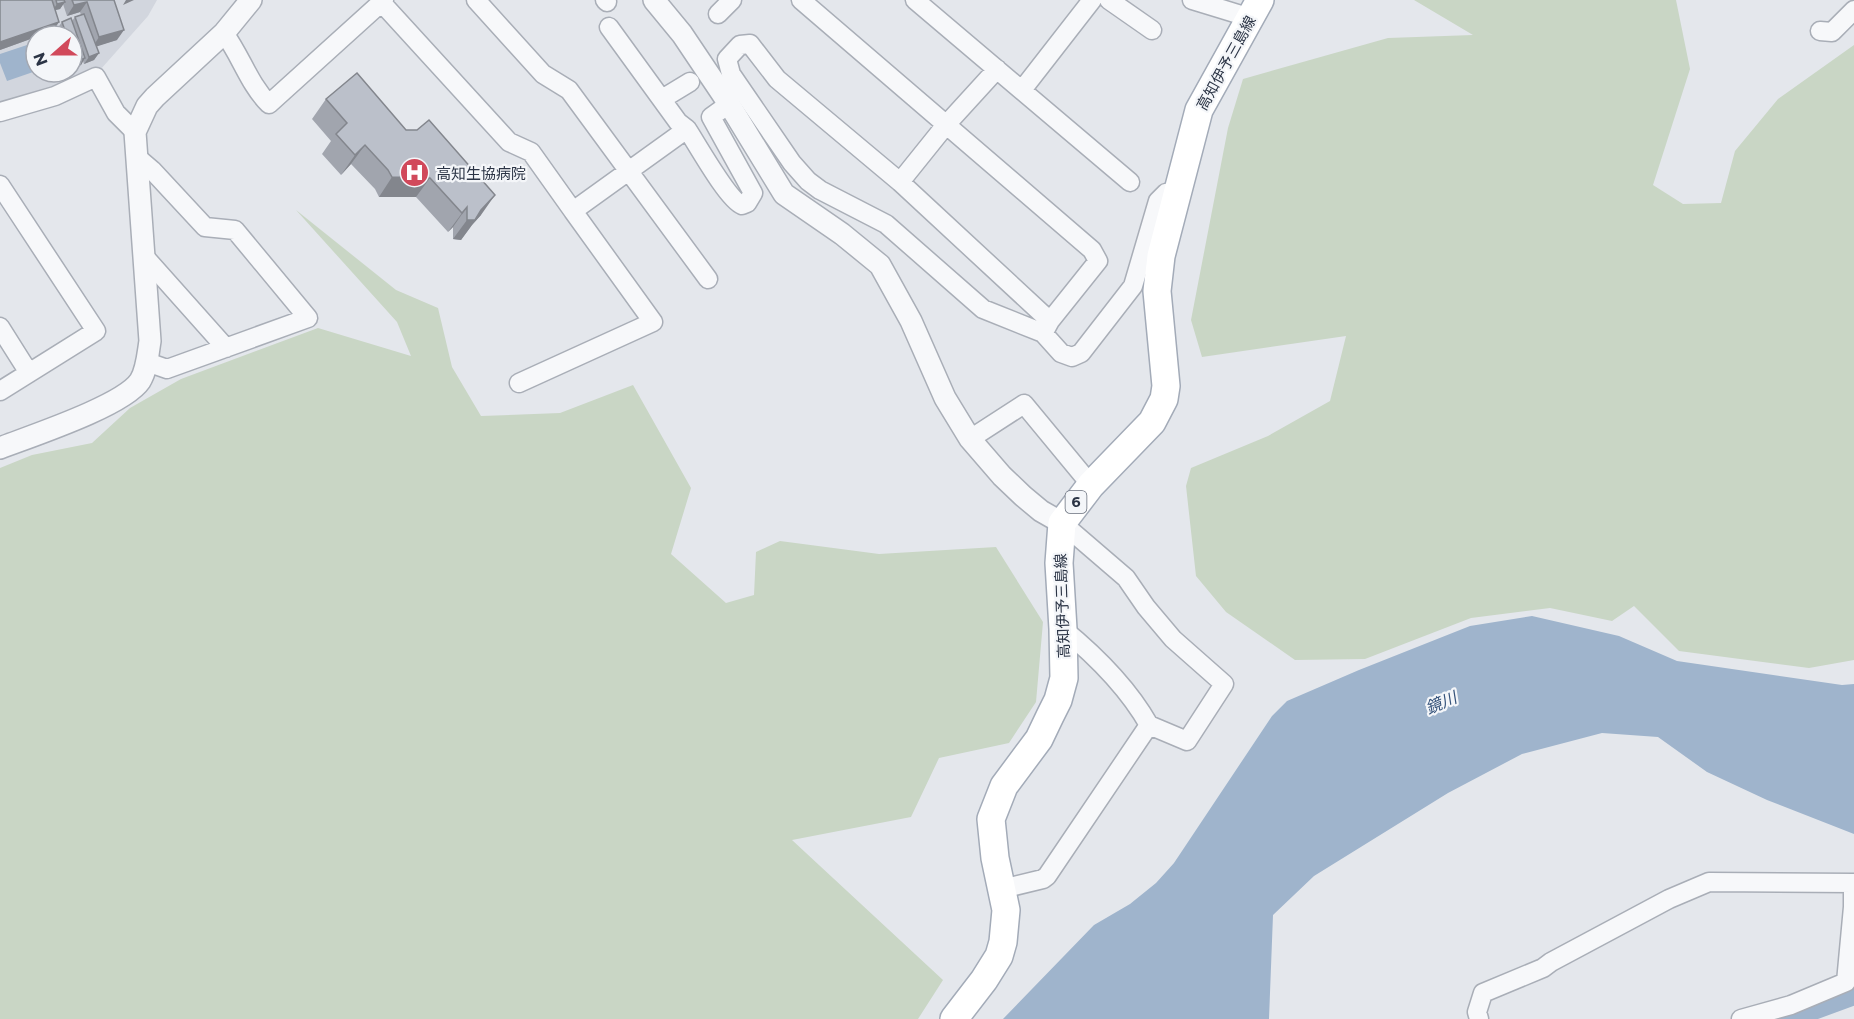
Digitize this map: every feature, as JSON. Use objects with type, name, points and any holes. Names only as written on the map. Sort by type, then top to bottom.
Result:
[{"type":"main road","name":"高知伊予三島線","points":[[954,1019],[999,956],[1006,927],[1006,910],[994,858],[991,819],[1004,786],[1039,739],[1058,700],[1064,678],[1059,563],[1062,523],[1091,485],[1152,422],[1164,399],[1166,386],[1157,291],[1158,273],[1199,110],[1256,9]]},
{"type":"street","points":[[0,448],[119,399],[141,381],[150,341],[135,132],[147,106],[224,33],[250,0]]},
{"type":"street","points":[[476,0],[543,74],[568,90],[708,279]]},
{"type":"street","points":[[654,0],[682,34],[729,104],[784,195],[842,234],[880,265],[911,321],[945,398],[970,439],[1023,496],[1041,511],[1062,523],[1126,579],[1173,639],[1224,684],[1187,741],[1149,725],[1136,702],[1084,645],[1063,629]]},
{"type":"street","points":[[718,14],[732,0]]},
{"type":"street","points":[[801,0],[1092,250],[1098,261],[1046,327]]},
{"type":"street","points":[[915,0],[1130,182]]},
{"type":"street","points":[[1022,90],[1092,0]]},
{"type":"street","points":[[1109,0],[1152,30]]},
{"type":"street","points":[[1192,0],[1256,9]]},
{"type":"street","points":[[224,33],[233,45],[258,93],[269,104],[383,1],[509,142],[531,152],[653,322],[519,383]]},
{"type":"street","points":[[1820,31],[1832,32],[1854,10]]},
{"type":"street","points":[[609,27],[678,122],[687,129],[728,193],[737,204],[742,205],[747,203],[753,193],[711,117],[729,104]]},
{"type":"street","points":[[1046,327],[982,309],[886,224],[820,190],[808,181],[792,163],[731,74],[727,59],[740,45],[750,44],[777,79],[900,182],[1046,327],[1061,353],[1072,357],[1080,353],[1133,286],[1158,201],[1166,193],[1178,191]]},
{"type":"street","points":[[900,182],[945,126],[997,69]]},
{"type":"street","points":[[0,112],[55,96],[96,76],[116,113],[135,132]]},
{"type":"street","points":[[662,99],[690,82]]},
{"type":"street","points":[[573,211],[687,129]]},
{"type":"street","points":[[138,158],[205,227],[235,230],[308,318],[167,369],[147,362]]},
{"type":"street","points":[[0,185],[96,331],[0,391]]},
{"type":"street","points":[[144,256],[226,348]]},
{"type":"street","points":[[0,327],[29,373]]},
{"type":"street","points":[[970,439],[1023,404],[1091,485]]},
{"type":"street","points":[[1002,889],[1047,876],[1149,725]]},
{"type":"street","points":[[1479,1019],[1477,1011],[1483,993],[1543,968],[1669,899],[1709,882],[1853,883],[1850,981],[1791,1005],[1741,1019]]},
{"type":"shaded area","points":[[0,0],[157,0],[148,16],[100,70],[84,76],[84,24],[24,24],[24,84],[65,84],[10,106],[0,102]]},
{"type":"green space","points":[[1414,0],[1676,0],[1690,69],[1653,185],[1683,204],[1721,203],[1735,151],[1778,99],[1854,45],[1854,660],[1809,668],[1679,651],[1634,606],[1612,621],[1550,608],[1471,618],[1365,659],[1295,660],[1226,612],[1196,576],[1186,486],[1191,468],[1268,436],[1330,401],[1346,336],[1202,357],[1191,320],[1228,128],[1243,79],[1388,38],[1473,35]]},
{"type":"green space","points":[[296,210],[396,290],[438,308],[452,367],[481,416],[560,413],[633,385],[691,488],[671,554],[726,603],[754,595],[756,552],[780,541],[879,554],[996,547],[1043,622],[1036,702],[1009,743],[939,758],[911,817],[792,840],[943,980],[918,1019],[0,1019],[0,468],[32,455],[92,443],[130,408],[181,379],[318,328],[411,356],[397,322]]},
{"type":"water","points":[[24,46],[24,75],[7,81],[0,63],[0,54]]},
{"type":"water","name":"鏡川","points":[[1532,616],[1619,636],[1677,661],[1842,685],[1854,684],[1854,834],[1767,800],[1707,772],[1658,737],[1602,733],[1522,754],[1448,793],[1314,876],[1273,915],[1269,1019],[1003,1019],[1094,925],[1130,904],[1156,883],[1174,863],[1272,716],[1287,701],[1470,626]]},
{"type":"building","points":[[0,0],[52,0],[59,22],[24,24],[24,34],[0,42]]},
{"type":"building","points":[[56,0],[64,0],[65,2],[57,4]]},
{"type":"building","points":[[72,0],[114,0],[124,30],[99,37],[87,2],[74,5]]},
{"type":"building","points":[[84,14],[99,53],[89,57],[84,43],[84,24],[77,24],[75,17]]},
{"type":"building","points":[[71,18],[73,24],[63,24],[62,22]]},
{"type":"building","points":[[357,73],[406,130],[417,130],[429,120],[495,195],[475,220],[467,220],[467,207],[462,213],[430,178],[392,177],[365,145],[355,155],[336,134],[347,123],[326,99]]},
{"type":"waterway","points":[[1780,1019],[1854,992]]},
{"type":"place","name":"高知生協病院","points":[[415,173]]}]
